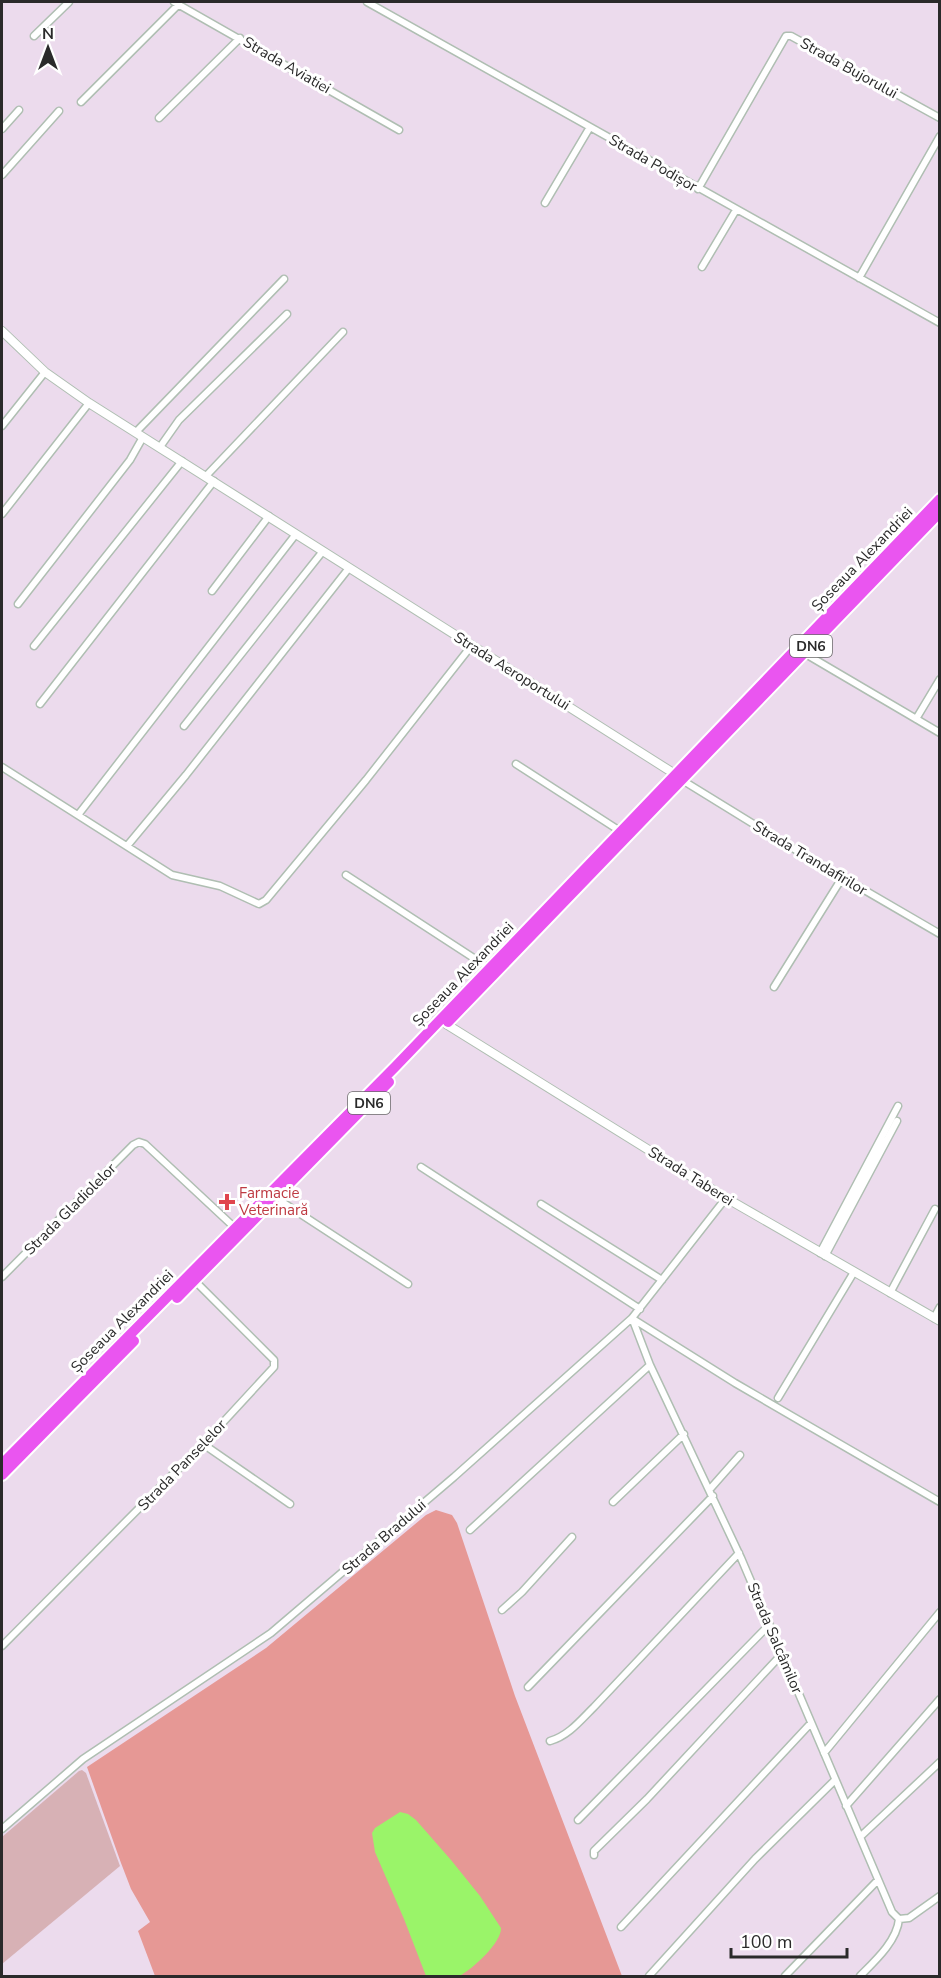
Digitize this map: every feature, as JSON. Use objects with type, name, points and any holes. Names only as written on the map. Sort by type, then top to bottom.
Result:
[{"type":"highway","name":"Șoseaua Alexandriei","points":[[2,1475],[446,1024],[939,500]]},
{"type":"highway","name":"Șoseaua Alexandriei","points":[[2,1464],[386,1075],[620,831],[679,777],[804,653],[939,512]]},
{"type":"street","points":[[34,36],[69,2]]},
{"type":"street","name":"Strada Podișor","points":[[367,2],[939,323]]},
{"type":"street","points":[[81,102],[177,3]]},
{"type":"street","name":"Strada Aviatiei","points":[[177,3],[399,130]]},
{"type":"street","name":"Strada Bujorului","points":[[698,189],[786,36],[791,36],[939,118]]},
{"type":"street","points":[[159,118],[240,38]]},
{"type":"street","points":[[2,129],[19,110]]},
{"type":"street","points":[[2,175],[59,111]]},
{"type":"street","points":[[545,203],[590,127]]},
{"type":"street","points":[[859,278],[939,136]]},
{"type":"street","points":[[702,267],[736,210]]},
{"type":"street","points":[[18,604],[130,460],[140,435],[284,279]]},
{"type":"street","points":[[160,447],[179,420],[287,314]]},
{"type":"street","name":"Strada Aeroportului","points":[[2,331],[45,372],[88,403],[679,777]]},
{"type":"street","points":[[206,476],[343,333]]},
{"type":"street","points":[[2,426],[45,372]]},
{"type":"street","points":[[2,514],[88,403]]},
{"type":"street","points":[[34,646],[182,461]]},
{"type":"street","points":[[40,704],[214,481]]},
{"type":"street","points":[[212,591],[269,516]]},
{"type":"street","points":[[78,815],[296,534]]},
{"type":"street","points":[[184,726],[323,551]]},
{"type":"street","points":[[127,846],[186,776],[349,568]]},
{"type":"street","points":[[2,767],[172,875],[220,886],[254,902],[263,903],[366,780],[472,645]]},
{"type":"street","points":[[804,653],[939,733]]},
{"type":"street","points":[[916,719],[939,679]]},
{"type":"street","points":[[516,764],[620,831]]},
{"type":"street","name":"Strada Trandafirilor","points":[[679,777],[747,821],[939,934]]},
{"type":"street","points":[[346,875],[489,968]]},
{"type":"street","points":[[774,987],[842,878]]},
{"type":"street","name":"Strada Taberei","points":[[446,1024],[726,1198],[937,1320]]},
{"type":"street","points":[[822,1254],[898,1106]]},
{"type":"street","points":[[822,1254],[897,1121]]},
{"type":"street","name":"Strada Gladiolelor","points":[[2,1277],[133,1145],[139,1143],[145,1144],[234,1227]]},
{"type":"street","points":[[421,1167],[640,1308]]},
{"type":"street","points":[[276,1198],[294,1212],[408,1284]]},
{"type":"street","name":"Strada Bradului","points":[[2,1827],[83,1759],[271,1633],[510,1428],[632,1318],[726,1198]]},
{"type":"street","points":[[541,1204],[662,1280]]},
{"type":"street","points":[[890,1293],[935,1209]]},
{"type":"street","points":[[778,1398],[854,1272]]},
{"type":"street","name":"Strada Panselelor","points":[[2,1646],[203,1444],[272,1370],[275,1363],[194,1280]]},
{"type":"street","points":[[937,1320],[939,1307]]},
{"type":"street","points":[[632,1318],[735,1383],[939,1502]]},
{"type":"street","name":"Strada Salcâmilor","points":[[632,1318],[650,1365],[739,1553],[892,1912],[899,1918]]},
{"type":"street","points":[[470,1530],[650,1365]]},
{"type":"street","points":[[614,1502],[684,1434]]},
{"type":"street","points":[[203,1444],[291,1504]]},
{"type":"street","points":[[710,1489],[740,1455]]},
{"type":"street","points":[[528,1687],[713,1496]]},
{"type":"street","points":[[502,1610],[522,1592],[572,1537]]},
{"type":"street","points":[[549,1741],[566,1734],[587,1715],[739,1553]]},
{"type":"street","points":[[824,1753],[939,1612]]},
{"type":"street","points":[[578,1820],[769,1625]]},
{"type":"street","points":[[594,1855],[594,1851],[620,1827],[781,1654]]},
{"type":"street","points":[[846,1806],[939,1699]]},
{"type":"street","points":[[621,1927],[811,1724]]},
{"type":"street","points":[[860,1837],[939,1762]]},
{"type":"street","points":[[649,1977],[755,1859],[835,1780]]},
{"type":"street","points":[[785,1977],[878,1880]]},
{"type":"street","points":[[860,1977],[897,1931],[899,1918],[909,1918],[939,1896]]},
{"type":"shaded area","points":[[436,1510],[452,1515],[457,1523],[515,1696],[622,1976],[155,1976],[138,1931],[150,1922],[131,1889],[87,1767],[266,1648],[426,1515]]},
{"type":"shaded area","points":[[82,1770],[86,1773],[120,1866],[2,1964],[2,1837]]},
{"type":"shaded area","points":[[400,1812],[416,1820],[451,1860],[480,1896],[501,1928],[492,1948],[459,1976],[426,1976],[375,1852],[372,1833],[375,1828]]},
{"type":"place","name":"Farmacie Veterinară","points":[[227,1202]]}]
